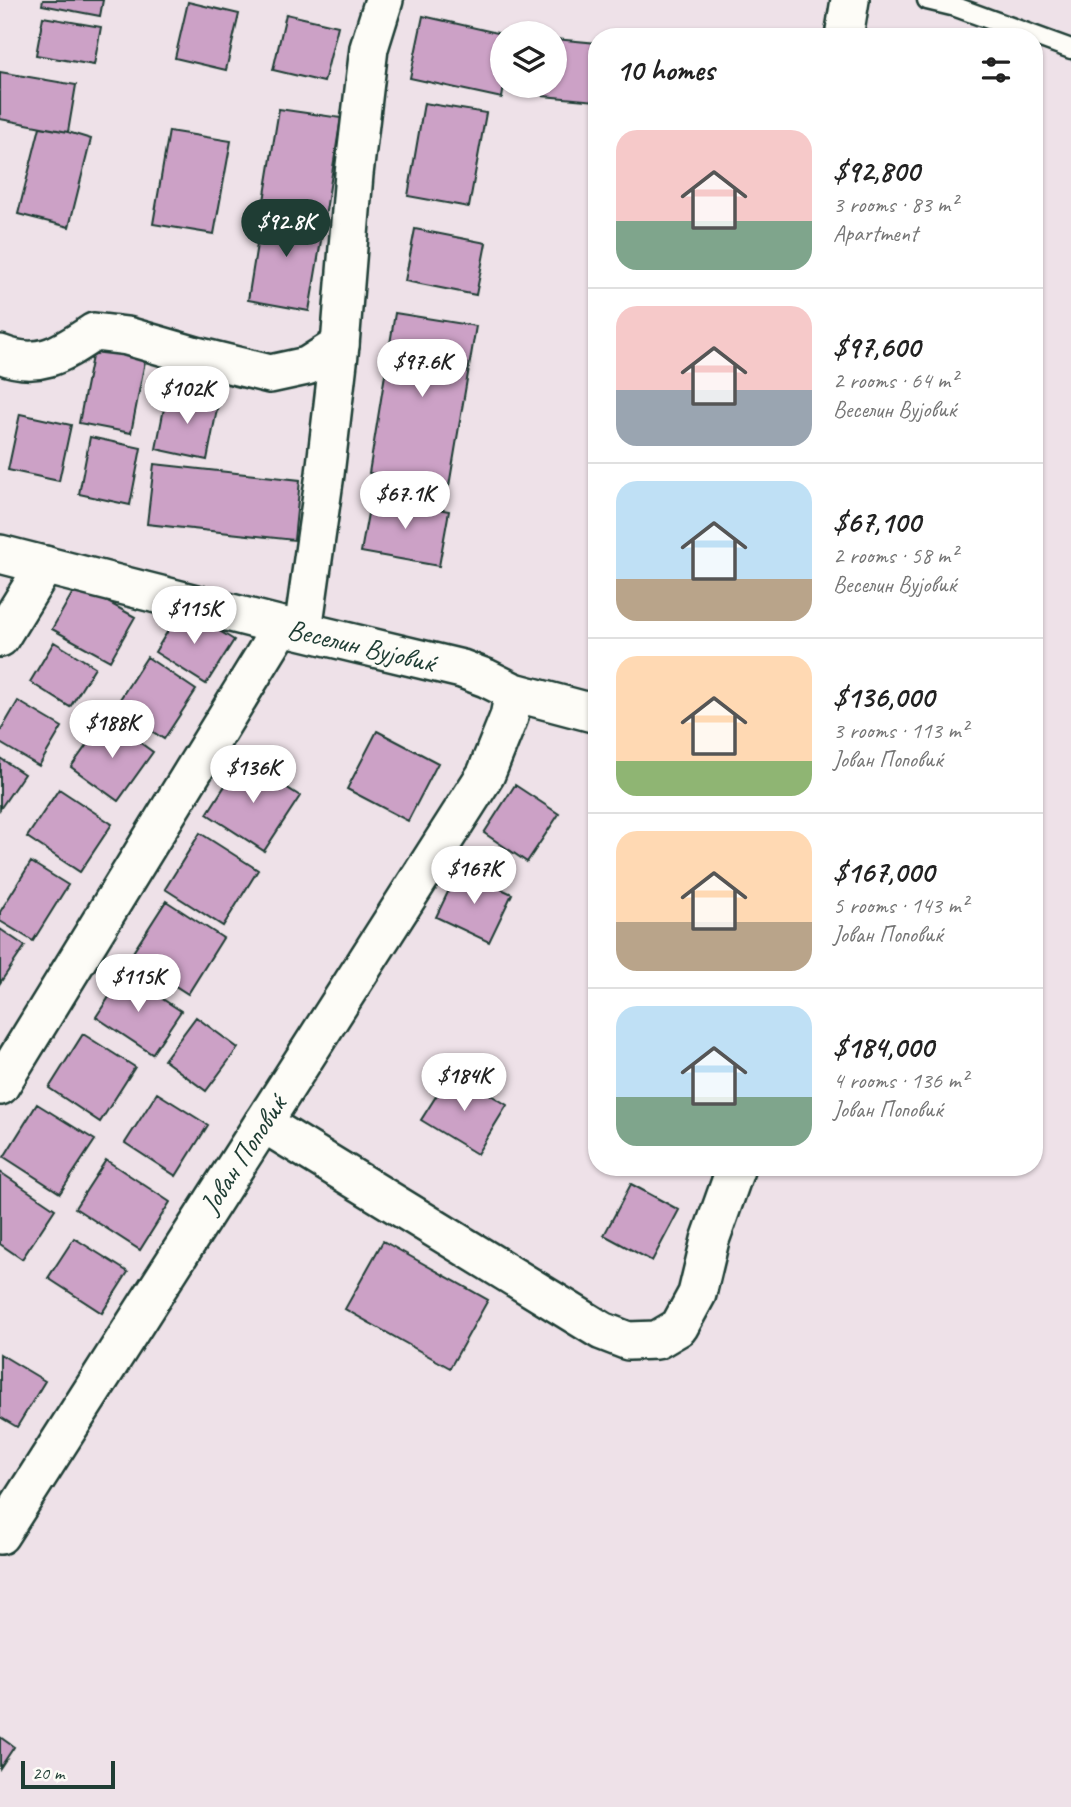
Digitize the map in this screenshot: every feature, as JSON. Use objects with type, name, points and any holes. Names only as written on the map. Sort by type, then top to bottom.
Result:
[{"type":"street","points":[[0,1086],[293,628],[325,474],[369,48],[384,0]]},
{"type":"street","points":[[845,28],[850,0]]},
{"type":"street","points":[[0,354],[25,361],[58,355],[94,332],[127,336],[270,374],[307,366],[340,345]]},
{"type":"street","name":"Веселин Вујовиќ","points":[[0,554],[462,669],[514,692],[588,712]]},
{"type":"street","points":[[0,638],[45,565]]},
{"type":"street","name":"Јован Поповиќ","points":[[0,1535],[486,774],[509,717],[514,692]]},
{"type":"street","points":[[263,1123],[602,1331],[628,1341],[657,1340],[679,1327],[697,1294],[710,1240],[733,1176]]},
{"type":"lane","points":[[927,0],[957,6],[1015,28]]},
{"type":"lane","points":[[1043,38],[1071,49]]},
{"type":"building","points":[[43,0],[103,0],[100,16],[42,5]]},
{"type":"building","points":[[188,2],[239,14],[226,70],[175,58]]},
{"type":"building","points":[[286,14],[338,26],[324,82],[273,70]]},
{"type":"building","points":[[423,16],[490,31],[490,95],[410,78]]},
{"type":"building","points":[[43,17],[101,27],[94,65],[36,55]]},
{"type":"building","points":[[567,40],[588,42],[588,100],[564,98],[567,98]]},
{"type":"building","points":[[0,72],[76,85],[68,132],[0,119]]},
{"type":"building","points":[[424,103],[486,113],[469,207],[408,196]]},
{"type":"building","points":[[279,109],[341,118],[325,217],[263,207]]},
{"type":"building","points":[[40,127],[91,139],[69,227],[18,214]]},
{"type":"building","points":[[169,131],[231,141],[214,234],[153,224]]},
{"type":"building","points":[[263,207],[325,217],[309,311],[248,300]]},
{"type":"building","points":[[415,229],[486,243],[476,295],[405,281]]},
{"type":"building","points":[[395,313],[476,326],[449,486],[369,473]]},
{"type":"building","points":[[94,346],[146,356],[131,433],[79,423]]},
{"type":"building","points":[[167,393],[218,404],[207,460],[156,449]]},
{"type":"building","points":[[20,414],[71,425],[59,481],[8,470]]},
{"type":"building","points":[[90,437],[141,448],[130,505],[79,494]]},
{"type":"building","points":[[154,464],[300,480],[294,540],[147,524]]},
{"type":"building","points":[[371,497],[449,511],[439,566],[361,552]]},
{"type":"building","points":[[77,585],[135,617],[110,661],[52,629]]},
{"type":"building","points":[[182,608],[234,640],[206,684],[155,652]]},
{"type":"building","points":[[54,642],[95,667],[70,707],[30,682]]},
{"type":"building","points":[[147,657],[196,690],[164,739],[115,707]]},
{"type":"building","points":[[18,701],[62,727],[39,766],[0,743],[0,732]]},
{"type":"building","points":[[106,718],[153,752],[118,801],[71,767]]},
{"type":"building","points":[[377,731],[438,763],[408,821],[347,789]]},
{"type":"building","points":[[0,758],[24,774],[0,809]]},
{"type":"building","points":[[242,759],[300,796],[264,851],[207,814]]},
{"type":"building","points":[[515,785],[559,814],[527,862],[484,833]]},
{"type":"building","points":[[59,789],[112,824],[80,872],[27,837]]},
{"type":"building","points":[[200,833],[258,870],[223,926],[165,889]]},
{"type":"building","points":[[31,862],[68,885],[33,941],[0,921],[0,912]]},
{"type":"building","points":[[459,869],[512,894],[489,942],[436,917]]},
{"type":"building","points":[[166,901],[223,938],[188,994],[130,957]]},
{"type":"building","points":[[0,929],[25,946],[0,983]]},
{"type":"building","points":[[124,974],[181,1011],[152,1054],[96,1017]]},
{"type":"building","points":[[196,1017],[238,1048],[206,1091],[164,1060]]},
{"type":"building","points":[[83,1034],[135,1067],[100,1122],[49,1088]]},
{"type":"building","points":[[452,1071],[507,1105],[477,1154],[421,1120]]},
{"type":"building","points":[[157,1093],[208,1125],[176,1176],[125,1143]]},
{"type":"building","points":[[37,1104],[95,1140],[60,1193],[4,1157]]},
{"type":"building","points":[[106,1160],[170,1202],[140,1250],[75,1208]]},
{"type":"building","points":[[0,1172],[55,1209],[22,1259],[0,1244]]},
{"type":"building","points":[[631,1184],[679,1210],[652,1261],[604,1235]]},
{"type":"building","points":[[74,1238],[128,1272],[102,1313],[48,1278]]},
{"type":"building","points":[[383,1241],[488,1300],[450,1368],[345,1309]]},
{"type":"building","points":[[0,1354],[45,1381],[17,1427],[0,1417]]},
{"type":"building","points":[[0,1737],[14,1747],[0,1768]]}]
